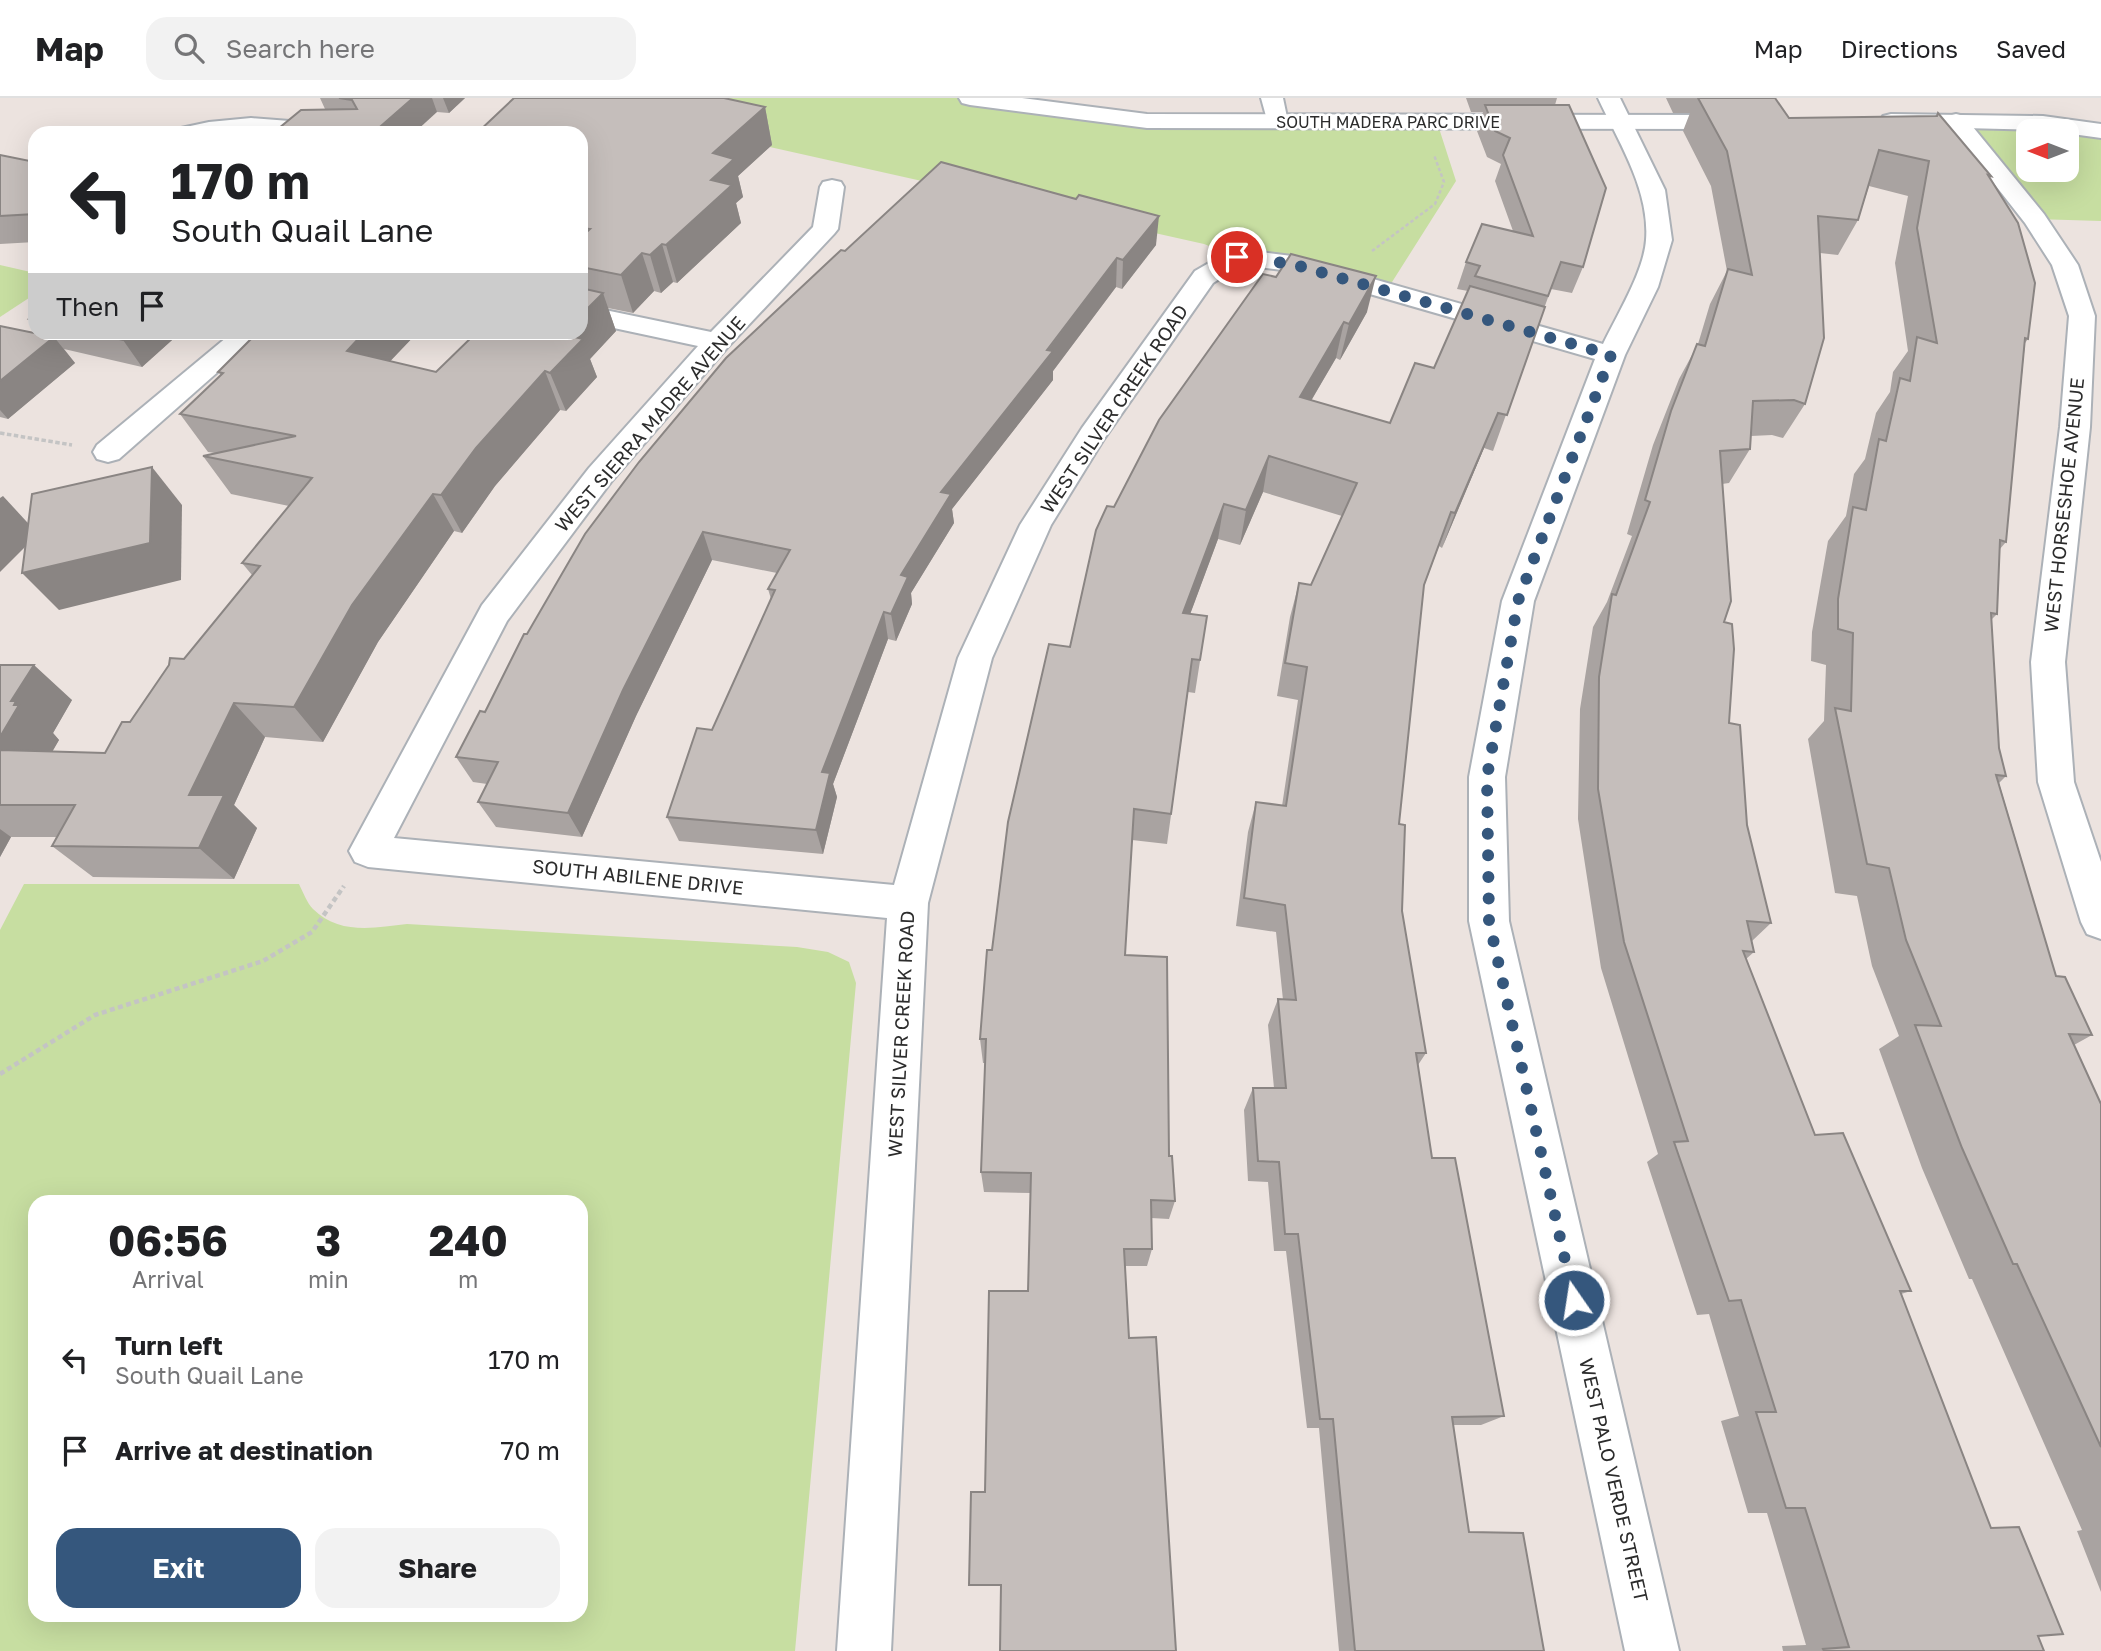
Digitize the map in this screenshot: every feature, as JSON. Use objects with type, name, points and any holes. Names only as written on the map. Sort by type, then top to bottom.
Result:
[{"type":"street","name":"SOUTH MADERA PARC DRIVE","points":[[970,98],[1147,121],[1420,122],[1615,110],[1761,122]]},
{"type":"street","points":[[1272,98],[1277,122]]},
{"type":"street","name":"WEST PALO VERDE STREET","points":[[1615,110],[1653,190],[1659,240],[1645,287],[1611,355],[1518,601],[1487,777],[1489,921],[1652,1651]]},
{"type":"street","points":[[1872,121],[2043,123],[2101,131]]},
{"type":"street","name":"WEST HORSESHOE AVENUE","points":[[1956,121],[2035,219],[2065,265],[2082,316],[2075,426],[2048,662],[2056,782],[2101,922]]},
{"type":"street","name":"WEST SIERRA MADRE AVENUE","points":[[368,851],[494,614],[600,475],[716,342],[825,229],[832,187]]},
{"type":"street","name":"WEST SILVER CREEK ROAD","points":[[864,1651],[908,903],[975,657],[1036,525],[1092,435],[1204,277],[1237,257],[1292,264],[1348,279]]},
{"type":"street","points":[[1348,279],[1611,355]]},
{"type":"street","points":[[588,315],[716,342]]},
{"type":"street","points":[[108,452],[241,340]]},
{"type":"street","name":"SOUTH ABILENE DRIVE","points":[[368,851],[908,903]]},
{"type":"path","points":[[1348,279],[1365,256],[1435,204],[1444,182],[1420,122]]},
{"type":"path","points":[[0,433],[108,452]]},
{"type":"path","points":[[0,1074],[95,1015],[263,961],[312,932],[368,851]]},
{"type":"green space","points":[[703,98],[970,98],[1147,121],[1437,122],[1456,181],[1387,290],[1237,257],[1204,244],[676,126]]},
{"type":"green space","points":[[1956,121],[2016,125],[2016,182],[2079,182],[2079,129],[2101,131],[2101,221],[2035,219]]},
{"type":"green space","points":[[0,265],[28,271],[28,299],[0,317]]},
{"type":"green space","points":[[24,884],[299,884],[307,901],[323,917],[334,923],[357,928],[407,924],[797,947],[828,952],[849,962],[856,983],[795,1651],[0,1651],[0,930]]},
{"type":"building","points":[[339,98],[413,98],[381,126],[282,126],[301,110],[357,109],[352,100]]},
{"type":"building","points":[[514,98],[724,98],[765,107],[713,153],[734,159],[711,180],[732,185],[666,245],[662,244],[650,255],[642,253],[621,275],[588,268],[588,126],[484,126]]},
{"type":"building","points":[[1698,98],[1775,98],[1789,118],[1937,116],[1938,113],[1991,176],[1988,175],[2018,223],[2035,283],[2028,339],[2025,338],[2006,542],[2000,540],[1997,614],[1991,613],[1999,748],[2006,776],[1996,775],[2056,976],[2065,977],[2092,1035],[2069,1034],[2101,1104],[2101,1447],[2017,1264],[2013,1264],[1962,1148],[1915,1025],[1941,1026],[1906,940],[1889,868],[1867,864],[1835,708],[1851,711],[1853,633],[1838,629],[1838,599],[1853,507],[1866,510],[1879,439],[1886,441],[1900,378],[1910,381],[1917,337],[1937,343],[1917,228],[1929,161],[1879,150],[1858,220],[1818,216],[1824,338],[1805,404],[1794,400],[1753,401],[1750,449],[1720,451],[1731,601],[1724,622],[1732,624],[1734,649],[1729,723],[1740,725],[1747,825],[1771,923],[1747,921],[1754,952],[1743,951],[1815,1135],[1843,1133],[1911,1291],[1900,1291],[1991,1528],[2019,1527],[2063,1634],[2038,1636],[2044,1651],[1824,1651],[1823,1649],[1849,1647],[1805,1508],[1786,1508],[1756,1412],[1776,1412],[1741,1300],[1729,1301],[1674,1142],[1688,1141],[1624,942],[1598,789],[1599,677],[1612,594],[1616,595],[1650,502],[1645,500],[1671,411],[1697,344],[1705,346],[1728,269],[1752,275],[1727,151]]},
{"type":"building","points":[[1485,105],[1569,105],[1606,188],[1583,267],[1561,262],[1548,296],[1475,276],[1480,266],[1466,262],[1482,224],[1533,236],[1503,155],[1510,138],[1495,131]]},
{"type":"building","points":[[0,155],[28,161],[28,214],[0,216]]},
{"type":"building","points":[[941,162],[1076,199],[1079,195],[1159,216],[1123,260],[1117,258],[1047,350],[1053,351],[941,492],[951,494],[901,575],[908,577],[891,614],[884,612],[822,772],[830,773],[816,830],[667,817],[697,728],[712,730],[775,590],[768,589],[790,550],[703,532],[623,690],[568,813],[478,802],[498,762],[456,757],[480,711],[485,712],[524,634],[527,634],[585,534],[639,462],[726,358],[841,250],[845,251]]},
{"type":"building","points":[[1291,254],[1376,276],[1349,324],[1344,322],[1300,397],[1390,423],[1415,363],[1434,368],[1470,286],[1545,307],[1507,415],[1498,413],[1455,513],[1451,512],[1424,585],[1399,824],[1405,825],[1402,911],[1426,1053],[1416,1053],[1432,1158],[1455,1158],[1504,1416],[1452,1417],[1469,1532],[1523,1533],[1544,1651],[1355,1651],[1333,1419],[1320,1419],[1298,1234],[1285,1234],[1279,1162],[1258,1161],[1253,1088],[1286,1088],[1278,999],[1296,1000],[1285,905],[1244,898],[1256,802],[1286,806],[1307,667],[1285,663],[1299,583],[1311,585],[1357,483],[1269,456],[1246,510],[1224,504],[1183,613],[1207,616],[1200,660],[1192,659],[1171,814],[1134,809],[1125,955],[1167,957],[1169,1156],[1172,1156],[1175,1201],[1151,1200],[1152,1249],[1124,1249],[1129,1338],[1156,1337],[1176,1651],[1000,1651],[1001,1585],[969,1585],[971,1492],[985,1492],[989,1291],[1028,1291],[1031,1173],[981,1172],[986,1039],[980,1039],[987,950],[992,950],[1008,822],[1049,644],[1070,647],[1096,530],[1107,506],[1114,507],[1159,420],[1263,274],[1276,277]]},
{"type":"building","points":[[588,290],[603,293],[588,308]]},
{"type":"building","points":[[0,326],[28,332],[28,340],[50,340],[0,381]]},
{"type":"building","points":[[250,340],[357,340],[347,351],[436,372],[469,340],[582,340],[550,373],[545,371],[476,448],[441,495],[433,494],[352,605],[294,707],[234,703],[189,795],[224,795],[199,848],[52,846],[75,805],[0,805],[0,750],[105,753],[122,722],[130,722],[169,665],[170,658],[184,659],[260,566],[242,563],[312,478],[203,456],[296,436],[180,414],[223,373],[218,372]]},
{"type":"building","points":[[152,467],[150,543],[22,573],[32,494]]},
{"type":"building","points":[[0,665],[34,665],[11,701],[16,701],[14,705],[19,705],[0,737]]},
{"type":"route","points":[[1237,257],[1292,264],[1611,355],[1518,601],[1487,777],[1489,921],[1574,1300]]}]
